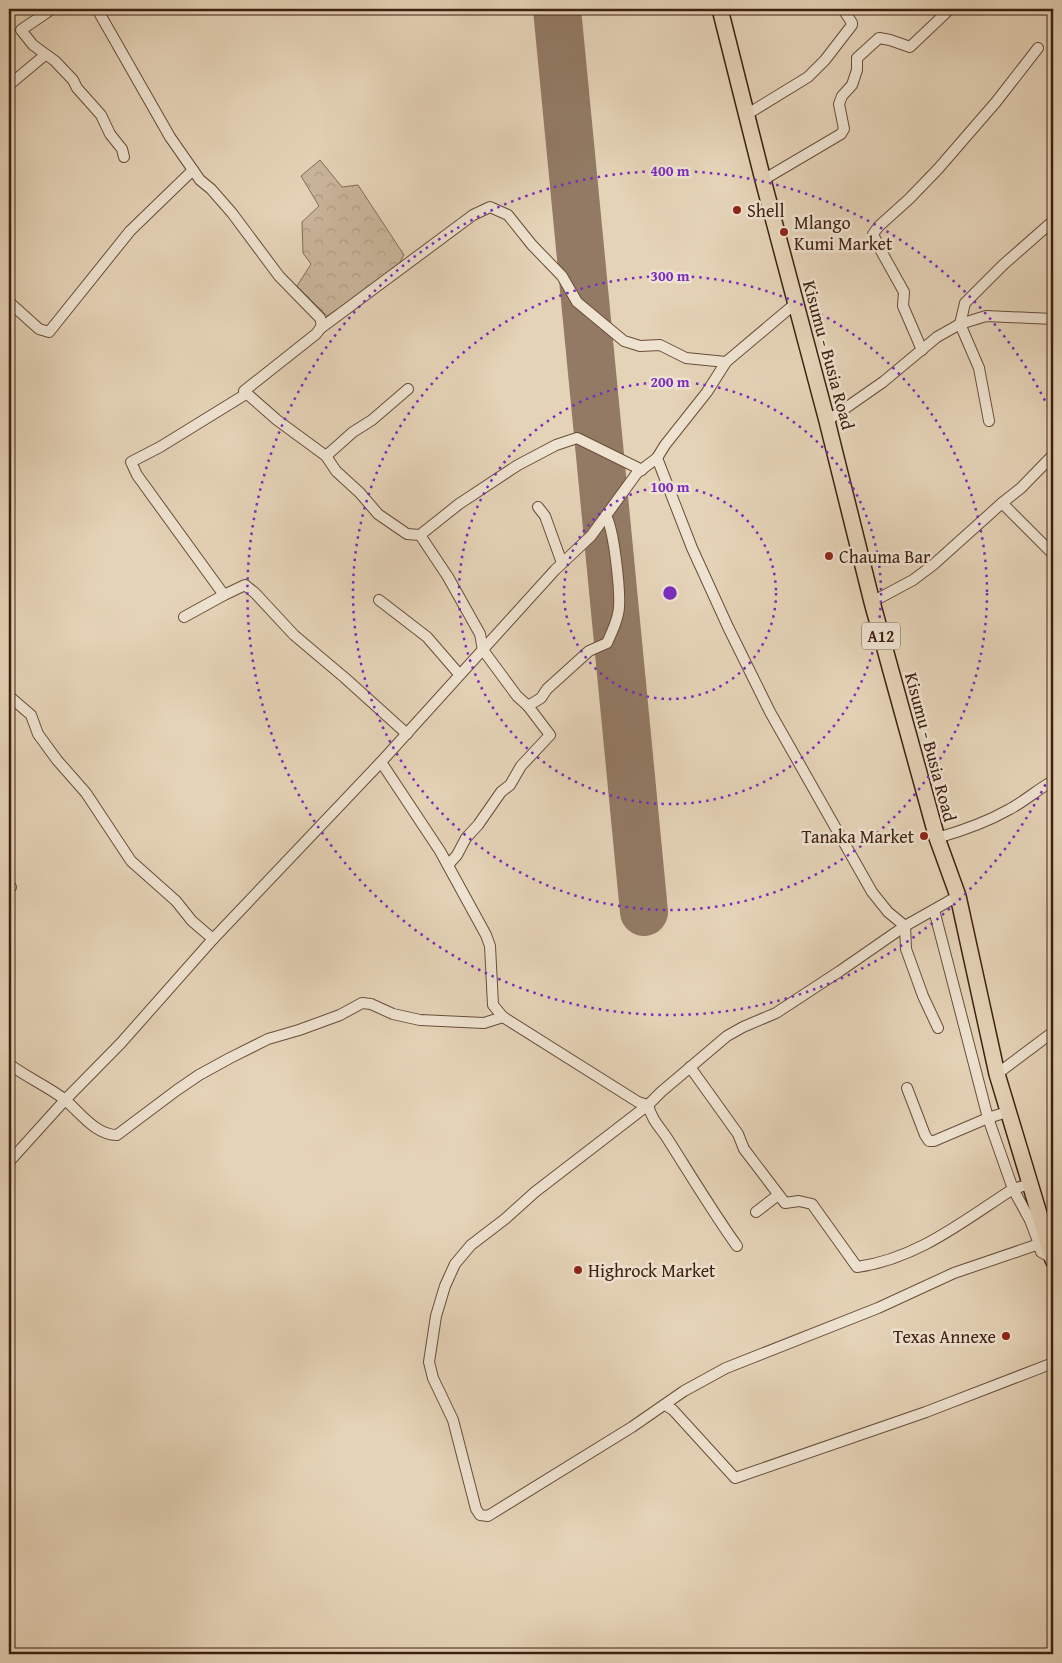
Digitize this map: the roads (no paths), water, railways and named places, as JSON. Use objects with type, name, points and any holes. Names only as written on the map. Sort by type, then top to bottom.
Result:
[{"type":"highway","name":"Kisumu - Busia Road","points":[[720,9],[872,602],[937,838],[958,896],[1007,1112],[1053,1259]]},
{"type":"street","points":[[52,9],[21,30],[33,45],[54,61],[73,80],[77,88],[101,115],[110,134],[122,149],[124,157]]},
{"type":"street","points":[[97,9],[170,137],[200,180],[211,189],[232,213],[279,276],[320,318],[321,328]]},
{"type":"street","points":[[746,115],[808,77],[825,60],[852,25],[844,9]]},
{"type":"street","points":[[763,180],[841,134],[844,129],[839,104],[842,96],[852,85],[857,70],[857,58],[879,38],[910,47],[950,9]]},
{"type":"street","points":[[922,350],[903,306],[904,292],[880,249],[874,234],[879,226],[938,169],[996,102],[1038,48]]},
{"type":"street","points":[[9,85],[45,55]]},
{"type":"street","points":[[9,302],[39,329],[49,332],[130,231],[193,170]]},
{"type":"street","points":[[448,865],[501,792],[510,785],[521,766],[550,735],[528,706],[517,696],[484,650],[480,634],[448,578],[420,536],[407,534],[378,514],[360,493],[336,471],[326,456],[277,420],[244,391],[321,328],[474,215],[490,207],[508,215],[532,245],[562,276],[577,302],[624,341],[640,346],[660,345],[686,358],[726,362]]},
{"type":"street","points":[[989,421],[978,368],[960,324],[965,303],[1003,264],[1053,221]]},
{"type":"street","points":[[9,1162],[121,1042],[213,939],[407,734],[459,674],[484,650],[562,563],[591,536],[637,473],[657,458],[674,432],[707,392],[726,362],[796,303]]},
{"type":"street","points":[[827,421],[883,382],[937,337],[960,324],[986,316],[1053,319]]},
{"type":"street","points":[[326,456],[353,432],[372,420],[408,389]]},
{"type":"street","points":[[224,595],[137,475],[131,462],[160,448],[246,394]]},
{"type":"street","points":[[420,536],[459,504],[518,465],[556,445],[577,438],[642,470]]},
{"type":"street","points":[[872,602],[920,575],[1021,488],[1053,455]]},
{"type":"street","points":[[657,458],[692,548],[770,712],[872,892],[888,912],[905,926],[906,949],[923,996],[938,1028]]},
{"type":"street","points":[[1002,503],[1053,554]]},
{"type":"street","points":[[538,507],[545,516],[562,563]]},
{"type":"street","points":[[528,706],[541,698],[547,690],[589,651],[607,643],[619,612],[613,546],[606,516]]},
{"type":"street","points":[[184,617],[245,585],[255,592],[294,635],[407,734]]},
{"type":"street","points":[[379,600],[427,637],[459,674]]},
{"type":"street","points":[[9,696],[31,715],[38,734],[57,760],[86,793],[131,861],[176,901],[192,921],[213,939]]},
{"type":"street","points":[[381,762],[448,865],[488,940],[490,946],[493,1005],[503,1017],[638,1102],[648,1105]]},
{"type":"street","points":[[937,838],[977,825],[1009,810],[1053,781]]},
{"type":"street","points":[[958,896],[905,926],[776,1013],[727,1036],[648,1105],[535,1192],[459,1257],[447,1281],[438,1308],[429,1362],[433,1378],[453,1420],[476,1509],[480,1515],[488,1516],[706,1378],[744,1360],[878,1308],[954,1274],[1039,1244]]},
{"type":"street","points":[[934,910],[988,1118],[1013,1189],[1036,1231],[1041,1252],[1053,1259]]},
{"type":"street","points":[[9,1064],[65,1100],[80,1115],[102,1131],[110,1135],[118,1135],[192,1080],[230,1058],[268,1040],[340,1015],[362,1003],[371,1004],[393,1014],[420,1020],[484,1023],[503,1017]]},
{"type":"street","points":[[997,1074],[1053,1032]]},
{"type":"street","points":[[690,1067],[738,1134],[744,1149],[771,1183],[778,1195],[785,1203],[799,1201],[812,1204],[857,1267],[884,1262],[923,1247],[1013,1189],[1030,1184]]},
{"type":"street","points":[[907,1088],[929,1141],[934,1141],[1007,1112]]},
{"type":"street","points":[[648,1105],[652,1118],[737,1246]]},
{"type":"street","points":[[756,1212],[778,1195]]},
{"type":"street","points":[[665,1405],[673,1410],[735,1478],[926,1412],[1053,1363]]},
{"type":"place","name":"Shell","points":[[737,210]]},
{"type":"place","name":"Mlango Kumi Market","points":[[784,232]]},
{"type":"place","name":"Chauma Bar","points":[[829,556]]},
{"type":"place","name":"Tanaka Market","points":[[924,836]]},
{"type":"place","name":"Highrock Market","points":[[578,1270]]},
{"type":"place","name":"Texas Annexe","points":[[1006,1336]]}]
